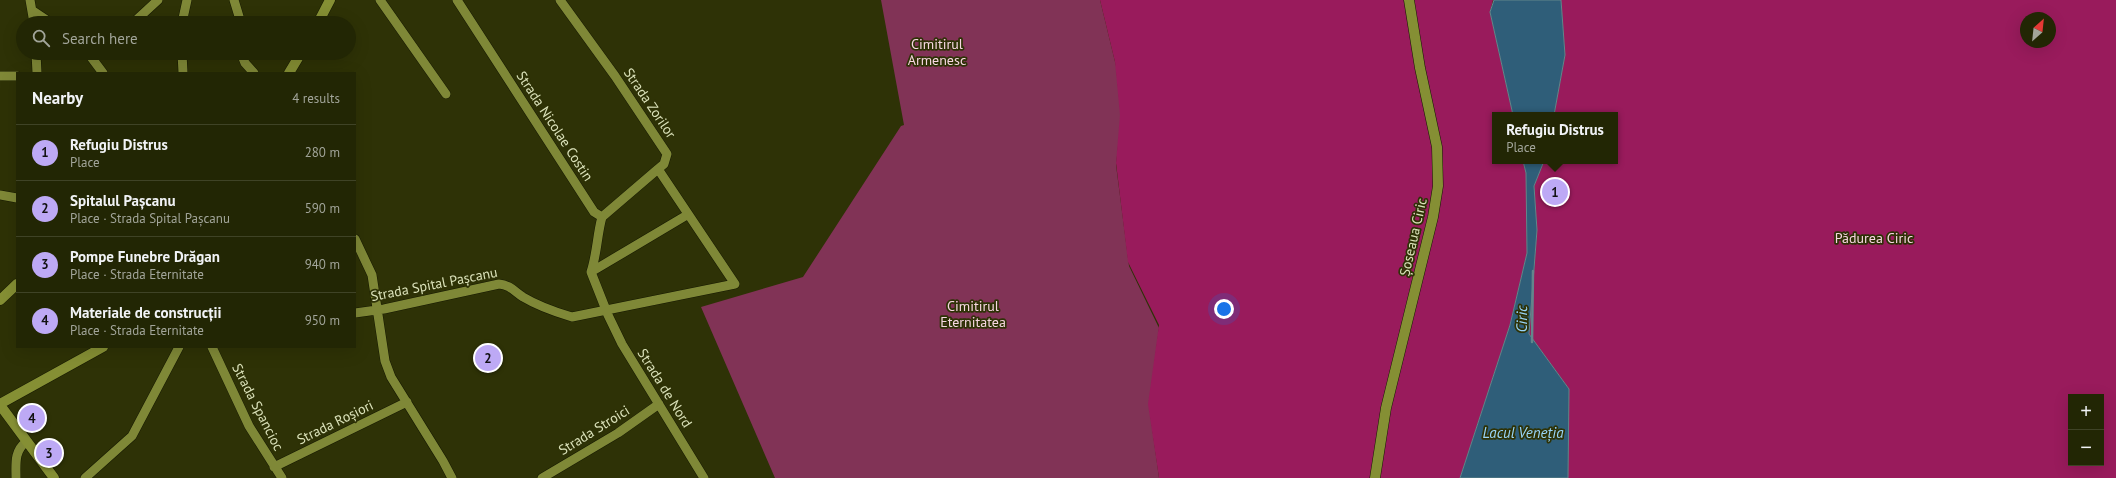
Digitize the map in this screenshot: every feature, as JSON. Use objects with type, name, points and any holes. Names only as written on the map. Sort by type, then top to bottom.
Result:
[{"type":"street","points":[[30,0],[33,16]]},
{"type":"street","points":[[141,16],[158,0]]},
{"type":"street","points":[[184,16],[187,0]]},
{"type":"street","points":[[234,0],[239,16]]},
{"type":"street","points":[[322,16],[330,0]]},
{"type":"street","points":[[380,0],[446,94]]},
{"type":"street","name":"Strada Nicolae Costin","points":[[457,0],[594,212],[602,217]]},
{"type":"street","name":"Strada Zorilor","points":[[560,0],[615,76],[667,154],[664,164],[658,169]]},
{"type":"street","name":"Șoseaua Ciric","points":[[1375,478],[1386,408],[1431,224],[1438,186],[1437,148],[1420,68],[1409,0]]},
{"type":"street","points":[[33,11],[40,16]]},
{"type":"street","points":[[36,60],[37,72]]},
{"type":"street","points":[[96,60],[102,72]]},
{"type":"street","points":[[182,60],[183,72]]},
{"type":"street","points":[[243,60],[244,63],[253,72]]},
{"type":"street","points":[[290,72],[297,60]]},
{"type":"street","points":[[0,76],[16,76]]},
{"type":"street","points":[[591,272],[687,215],[658,169],[602,217],[598,230],[596,256],[591,272],[606,310]]},
{"type":"street","points":[[0,195],[16,198]]},
{"type":"street","name":"Strada Spital Pașcanu","points":[[356,313],[378,310],[499,284],[507,285],[523,297],[555,312],[572,317],[735,284],[687,215]]},
{"type":"street","points":[[356,241],[372,275],[385,361],[391,377],[452,478]]},
{"type":"street","points":[[0,300],[16,285]]},
{"type":"street","name":"Strada de Nord","points":[[606,310],[622,344],[704,478]]},
{"type":"street","points":[[54,478],[26,442],[0,404],[100,348]]},
{"type":"street","points":[[85,478],[132,436],[178,348]]},
{"type":"street","name":"Strada Spancioc","points":[[212,348],[249,426],[282,478]]},
{"type":"street","name":"Strada Roșiori","points":[[274,467],[407,402]]},
{"type":"street","name":"Strada Stroici","points":[[542,478],[618,433],[659,404]]},
{"type":"street","points":[[16,478],[16,457],[21,446],[26,442]]},
{"type":"green space","name":"Cimitirul Eternitatea","points":[[881,0],[1100,0],[1116,66],[1121,118],[1116,165],[1129,266],[1159,328],[1149,405],[1159,478],[775,478],[701,307],[803,277],[901,126],[904,125]]},
{"type":"green space","points":[[1100,0],[1493,0],[1490,12],[1512,112],[1492,112],[1492,164],[1524,164],[1526,173],[1527,253],[1510,325],[1460,478],[1159,478],[1148,404],[1159,325],[1128,262],[1116,163],[1120,115],[1115,62]]},
{"type":"green space","name":"Pădurea Ciric","points":[[1561,0],[2116,0],[2116,478],[1568,478],[1569,389],[1529,334],[1537,230],[1534,186],[1543,164],[1618,164],[1618,112],[1555,112],[1565,55]]},
{"type":"water","points":[[1494,0],[1561,0],[1565,55],[1555,112],[1512,112],[1490,12]]},
{"type":"water","name":"Lacul Veneția","points":[[1524,164],[1543,164],[1534,186],[1537,230],[1529,334],[1569,389],[1568,478],[1460,478],[1510,325],[1527,253],[1526,173]]},
{"type":"waterway","name":"Ciric","points":[[1532,342],[1533,271]]},
{"type":"place","name":"Refugiu Distrus","points":[[1555,192]]},
{"type":"place","name":"Spitalul Pașcanu","points":[[488,358]]},
{"type":"place","name":"Materiale de construcții","points":[[32,418]]},
{"type":"place","name":"Pompe Funebre Drăgan","points":[[49,453]]},
{"type":"park label","name":"Cimitirul Armenesc","points":[[937,52]]}]
